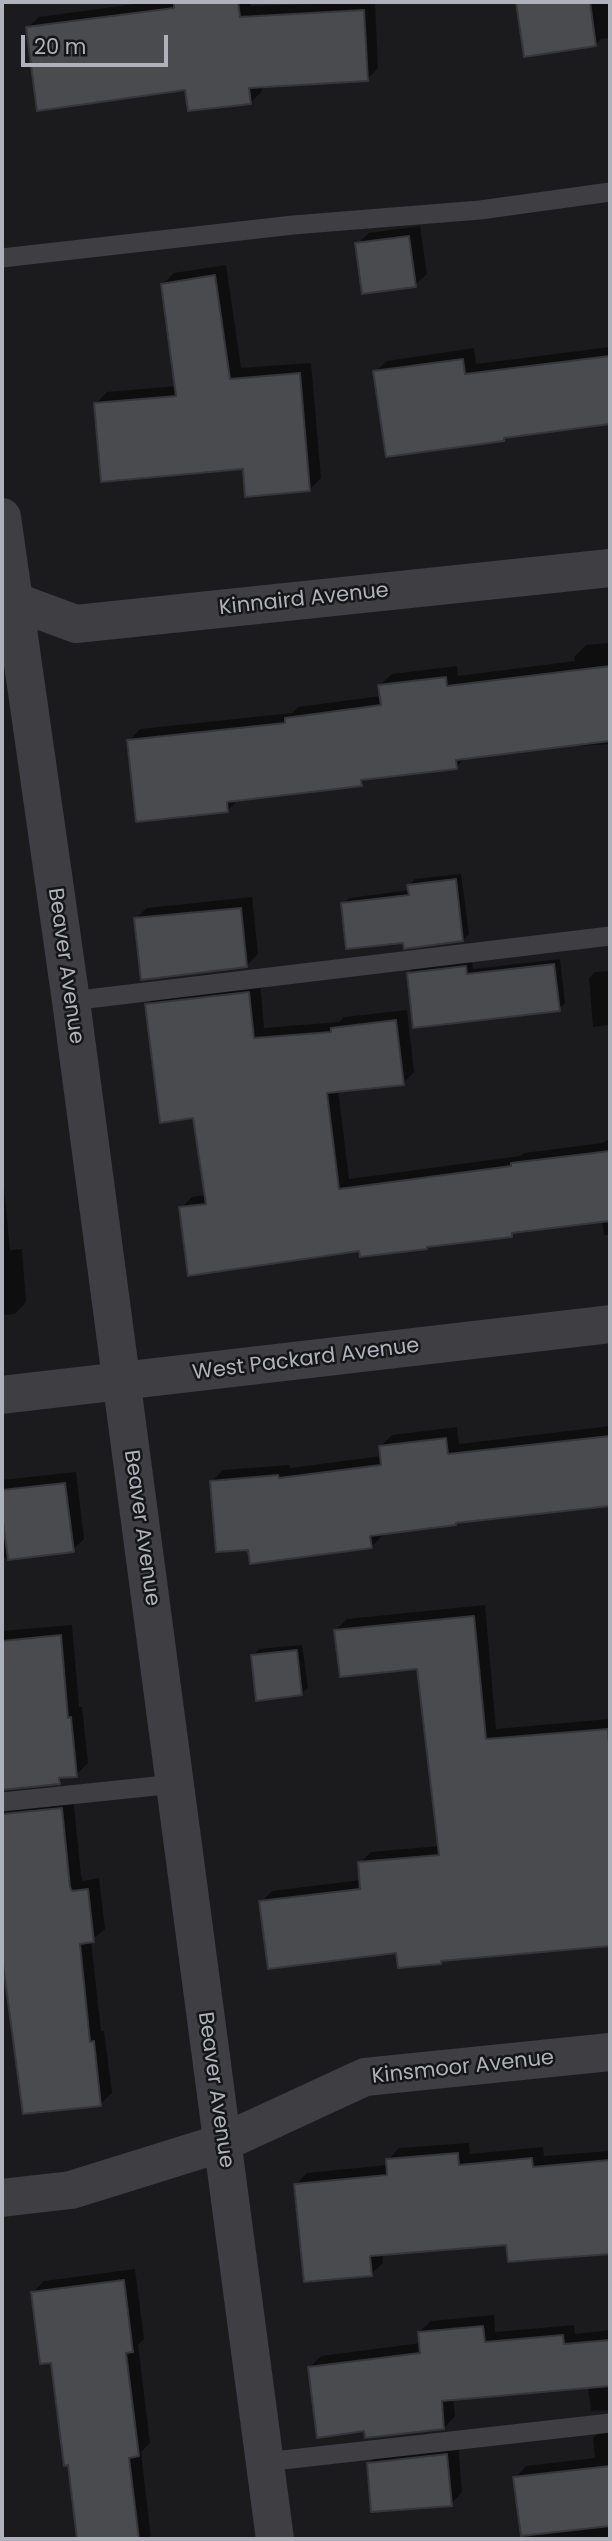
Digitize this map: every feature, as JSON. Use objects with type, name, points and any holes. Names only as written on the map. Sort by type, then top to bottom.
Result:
[{"type":"street","name":"Beaver Avenue","points":[[2,517],[8,600],[71,1002],[275,2539]]},
{"type":"street","name":"Kinnaird Avenue","points":[[8,600],[76,624],[610,568]]},
{"type":"street","name":"West Packard Avenue","points":[[2,1395],[610,1324]]},
{"type":"street","name":"Kinsmoor Avenue","points":[[2,2198],[71,2190],[222,2143],[365,2077],[610,2053]]},
{"type":"lane","points":[[2,258],[293,225],[480,210],[610,192]]},
{"type":"lane","points":[[71,1002],[610,936]]},
{"type":"lane","points":[[2,1802],[175,1784]]},
{"type":"lane","points":[[265,2462],[610,2423]]},
{"type":"building","points":[[174,2],[238,2],[240,17],[364,10],[368,81],[249,88],[251,104],[188,111],[185,90],[37,111],[26,27],[174,8]]},
{"type":"building","points":[[516,2],[590,2],[596,46],[524,57]]},
{"type":"building","points":[[409,236],[416,287],[362,294],[355,243]]},
{"type":"building","points":[[215,275],[230,379],[300,373],[310,491],[245,497],[243,469],[101,482],[94,403],[176,396],[161,284]]},
{"type":"building","points":[[610,356],[610,424],[386,457],[373,371],[463,359],[465,374]]},
{"type":"building","points":[[610,666],[610,741],[456,760],[457,769],[361,780],[362,786],[227,802],[228,812],[136,822],[127,740],[285,723],[285,718],[381,705],[378,685],[446,677],[447,686]]},
{"type":"building","points":[[456,879],[463,941],[404,949],[403,943],[346,949],[341,903],[409,895],[407,885]]},
{"type":"building","points":[[241,908],[247,967],[141,980],[134,918]]},
{"type":"building","points":[[554,964],[560,1011],[413,1028],[407,973],[466,966],[467,974]]},
{"type":"building","points":[[249,992],[254,1038],[331,1032],[331,1028],[396,1020],[404,1085],[327,1093],[339,1189],[610,1151],[610,1221],[512,1233],[512,1237],[427,1249],[360,1257],[359,1251],[188,1276],[179,1207],[206,1204],[193,1118],[160,1123],[145,1004]]},
{"type":"building","points":[[610,1436],[610,1506],[456,1523],[370,1536],[372,1548],[250,1564],[248,1550],[216,1552],[210,1481],[278,1475],[279,1478],[381,1465],[379,1446],[446,1438],[448,1454]]},
{"type":"building","points":[[65,1483],[74,1552],[8,1560],[2,1490]]},
{"type":"building","points":[[474,1616],[486,1739],[608,1729],[610,1946],[441,1961],[441,1964],[398,1968],[396,1953],[268,1969],[259,1901],[360,1889],[358,1862],[439,1855],[417,1669],[340,1677],[334,1630]]},
{"type":"building","points":[[61,1635],[68,1718],[71,1717],[77,1777],[59,1778],[60,1784],[2,1790],[2,1641]]},
{"type":"building","points":[[297,1650],[302,1695],[256,1701],[251,1655]]},
{"type":"building","points":[[62,1808],[70,1887],[72,1891],[88,1889],[94,1942],[80,1944],[90,2042],[94,2041],[101,2106],[23,2114],[2,1957],[2,1814]]},
{"type":"building","points":[[458,2153],[459,2165],[532,2158],[533,2167],[610,2160],[610,2254],[508,2262],[506,2245],[370,2256],[372,2276],[304,2282],[294,2184],[387,2175],[386,2159]]},
{"type":"building","points":[[124,2280],[133,2352],[126,2353],[139,2456],[129,2458],[139,2539],[77,2539],[68,2465],[64,2466],[51,2363],[40,2364],[31,2292]]},
{"type":"building","points":[[483,2326],[485,2342],[563,2335],[564,2344],[610,2340],[610,2386],[442,2401],[444,2429],[365,2438],[364,2431],[317,2438],[308,2367],[420,2353],[418,2332]]},
{"type":"building","points":[[447,2454],[452,2506],[371,2512],[367,2463]]},
{"type":"building","points":[[610,2466],[610,2526],[521,2536],[513,2477]]}]
